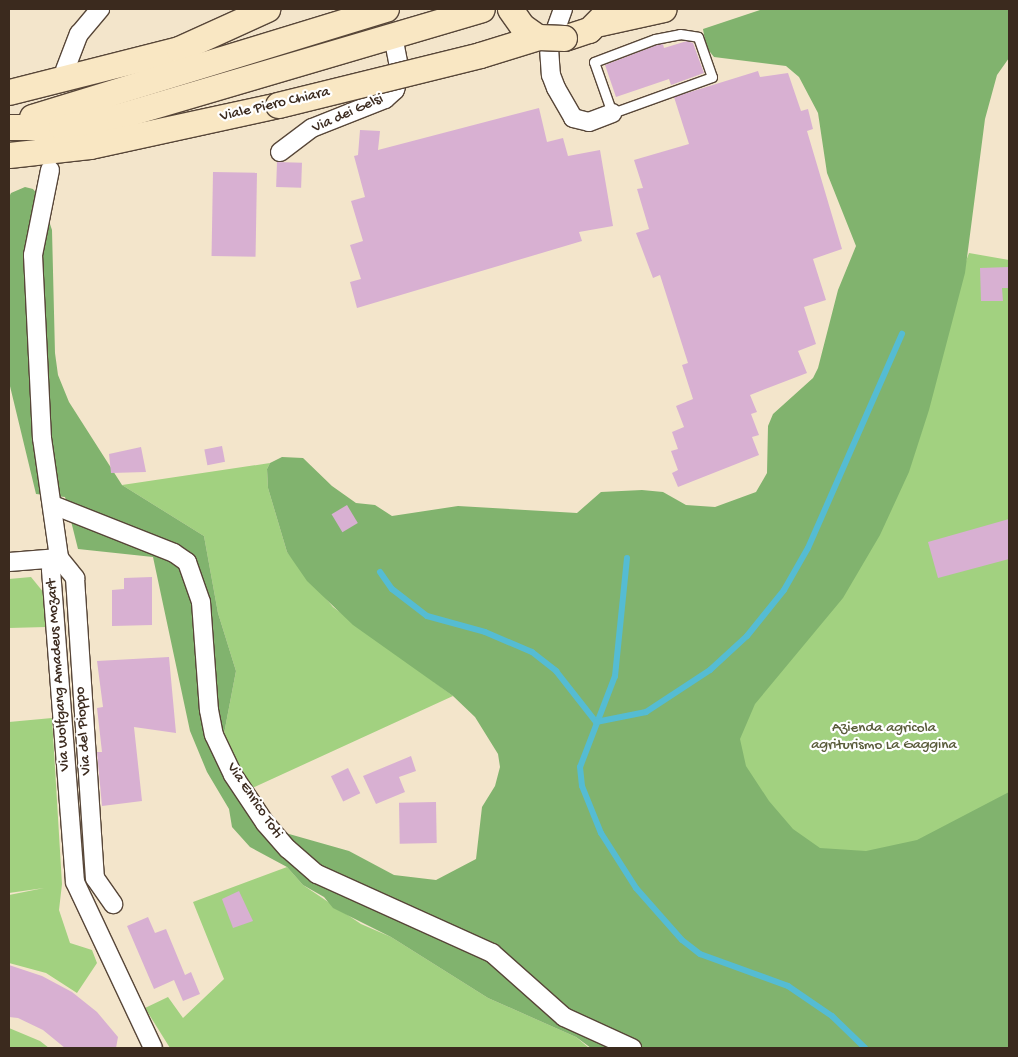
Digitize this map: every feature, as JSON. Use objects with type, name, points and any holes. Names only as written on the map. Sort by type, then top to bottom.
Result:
[{"type":"street","points":[[65,70],[79,34],[100,9]]},
{"type":"street","points":[[11,92],[179,49],[267,9]]},
{"type":"street","name":"Viale Piero Chiara","points":[[9,125],[115,94],[386,9]]},
{"type":"street","name":"Viale Piero Chiara","points":[[9,125],[61,127],[118,116],[482,9]]},
{"type":"street","points":[[510,9],[522,26],[538,37],[551,40],[577,35],[605,16],[662,9]]},
{"type":"street","points":[[563,9],[549,48],[549,62],[556,88],[566,110],[580,121],[589,122],[612,112]]},
{"type":"street","name":"Via dei Gelsi","points":[[280,152],[312,128],[385,99],[395,90],[400,72],[393,36]]},
{"type":"street","name":"Viale Piero Chiara","points":[[9,155],[90,146],[278,105],[480,56],[538,37]]},
{"type":"street","name":"Via Wolfgang Amadeus Mozart","points":[[50,170],[33,255],[42,438],[60,558],[51,570],[75,882],[153,1048]]},
{"type":"street","name":"Via Enrico Toti","points":[[53,505],[174,553],[187,562],[202,602],[209,710],[214,734],[233,775],[265,823],[288,849],[317,874],[492,953],[564,1017],[632,1048]]},
{"type":"street","points":[[9,562],[60,558]]},
{"type":"street","name":"Via del Pioppo","points":[[60,558],[75,578],[95,878],[113,904]]},
{"type":"lane","points":[[668,36],[698,37],[712,77],[612,112],[594,62],[668,36]]},
{"type":"green space","points":[[763,9],[1009,9],[1009,58],[997,75],[985,119],[965,273],[929,410],[909,472],[880,535],[843,598],[755,704],[740,739],[746,766],[769,801],[793,829],[820,848],[866,851],[917,840],[1009,792],[1009,1048],[591,1048],[576,1037],[488,998],[391,937],[333,908],[324,897],[303,885],[287,867],[250,847],[232,827],[229,809],[207,772],[190,731],[153,557],[78,549],[65,497],[36,494],[9,382],[9,197],[11,193],[25,187],[33,189],[42,200],[52,230],[55,353],[58,375],[69,402],[122,485],[204,536],[218,613],[236,671],[223,739],[248,790],[282,832],[349,851],[394,875],[436,880],[476,859],[482,807],[495,786],[500,767],[498,754],[475,717],[453,696],[353,625],[307,581],[287,552],[268,488],[267,469],[270,463],[282,457],[303,458],[332,486],[356,503],[375,505],[392,516],[458,506],[577,513],[601,492],[642,490],[663,492],[686,505],[715,507],[756,492],[767,473],[768,426],[773,414],[813,378],[818,368],[838,290],[856,246],[827,173],[818,113],[799,77],[786,66],[714,57],[706,47],[703,29]]},
{"type":"green space","name":"Azienda agricola agriturismo La Gaggina","points":[[969,253],[1009,260],[1009,822],[812,866],[762,825],[732,728],[849,576]]},
{"type":"green space","points":[[270,463],[267,469],[268,488],[287,552],[333,607],[453,696],[248,790],[223,739],[236,671],[218,613],[204,536],[122,485]]},
{"type":"green space","points":[[31,577],[44,593],[46,627],[9,628],[9,579]]},
{"type":"green space","points":[[52,718],[62,884],[59,910],[70,943],[92,950],[97,963],[77,993],[46,973],[9,963],[9,895],[44,888],[9,893],[9,722]]},
{"type":"green space","points":[[287,867],[303,885],[361,924],[391,937],[488,998],[576,1037],[589,1048],[170,1048],[145,1008],[168,997],[183,1018],[224,979],[193,902]]},
{"type":"green space","points":[[9,1028],[40,1041],[49,1048],[9,1048]]},
{"type":"building","points":[[687,41],[693,43],[704,73],[671,85],[669,79],[616,97],[605,65],[657,45],[663,44],[664,48]]},
{"type":"building","points":[[758,71],[760,77],[788,73],[801,111],[808,109],[813,129],[807,131],[842,249],[813,259],[826,300],[804,307],[816,344],[798,351],[807,373],[750,395],[757,412],[751,414],[759,435],[752,437],[759,455],[678,487],[672,473],[678,470],[671,451],[678,449],[672,432],[684,427],[676,406],[693,399],[682,365],[688,363],[660,275],[653,278],[636,233],[649,229],[637,189],[643,188],[634,160],[689,144],[674,97]]},
{"type":"building","points":[[539,108],[547,142],[563,138],[568,156],[600,150],[613,226],[579,232],[582,241],[357,308],[350,282],[361,279],[350,245],[363,241],[351,201],[365,197],[354,156],[358,155],[360,130],[380,131],[378,150]]},
{"type":"building","points":[[277,162],[302,163],[301,188],[276,187]]},
{"type":"building","points":[[213,172],[257,173],[256,257],[212,256]]},
{"type":"building","points":[[1009,267],[1009,288],[1002,288],[1003,301],[981,301],[980,268]]},
{"type":"building","points":[[222,446],[225,462],[207,465],[204,449]]},
{"type":"building","points":[[141,447],[146,472],[111,473],[109,454]]},
{"type":"building","points":[[347,505],[358,523],[342,532],[332,514]]},
{"type":"building","points":[[1009,519],[1009,559],[938,578],[928,542]]},
{"type":"building","points":[[152,577],[152,625],[112,626],[112,590],[124,589],[124,578]]},
{"type":"building","points":[[169,657],[176,733],[134,727],[142,801],[102,806],[97,752],[102,752],[97,708],[103,707],[97,661]]},
{"type":"building","points":[[411,756],[416,771],[399,777],[405,792],[376,804],[363,776]]},
{"type":"building","points":[[348,768],[360,793],[343,801],[331,776]]},
{"type":"building","points":[[436,802],[437,843],[400,844],[399,803]]},
{"type":"building","points":[[239,891],[253,921],[233,928],[222,899]]},
{"type":"building","points":[[148,917],[155,933],[166,929],[185,975],[191,972],[200,994],[183,1001],[174,980],[154,989],[127,926]]},
{"type":"building","points":[[9,965],[42,976],[72,992],[97,1012],[118,1037],[116,1048],[65,1048],[43,1030],[18,1018],[9,1017]]},
{"type":"waterway","points":[[380,572],[392,589],[427,616],[485,632],[532,652],[556,671],[596,722],[646,712],[710,670],[747,636],[784,590],[808,548],[902,334]]},
{"type":"waterway","points":[[627,558],[615,676],[580,767],[582,786],[601,833],[636,888],[682,940],[700,954],[788,986],[832,1016],[865,1048]]}]
